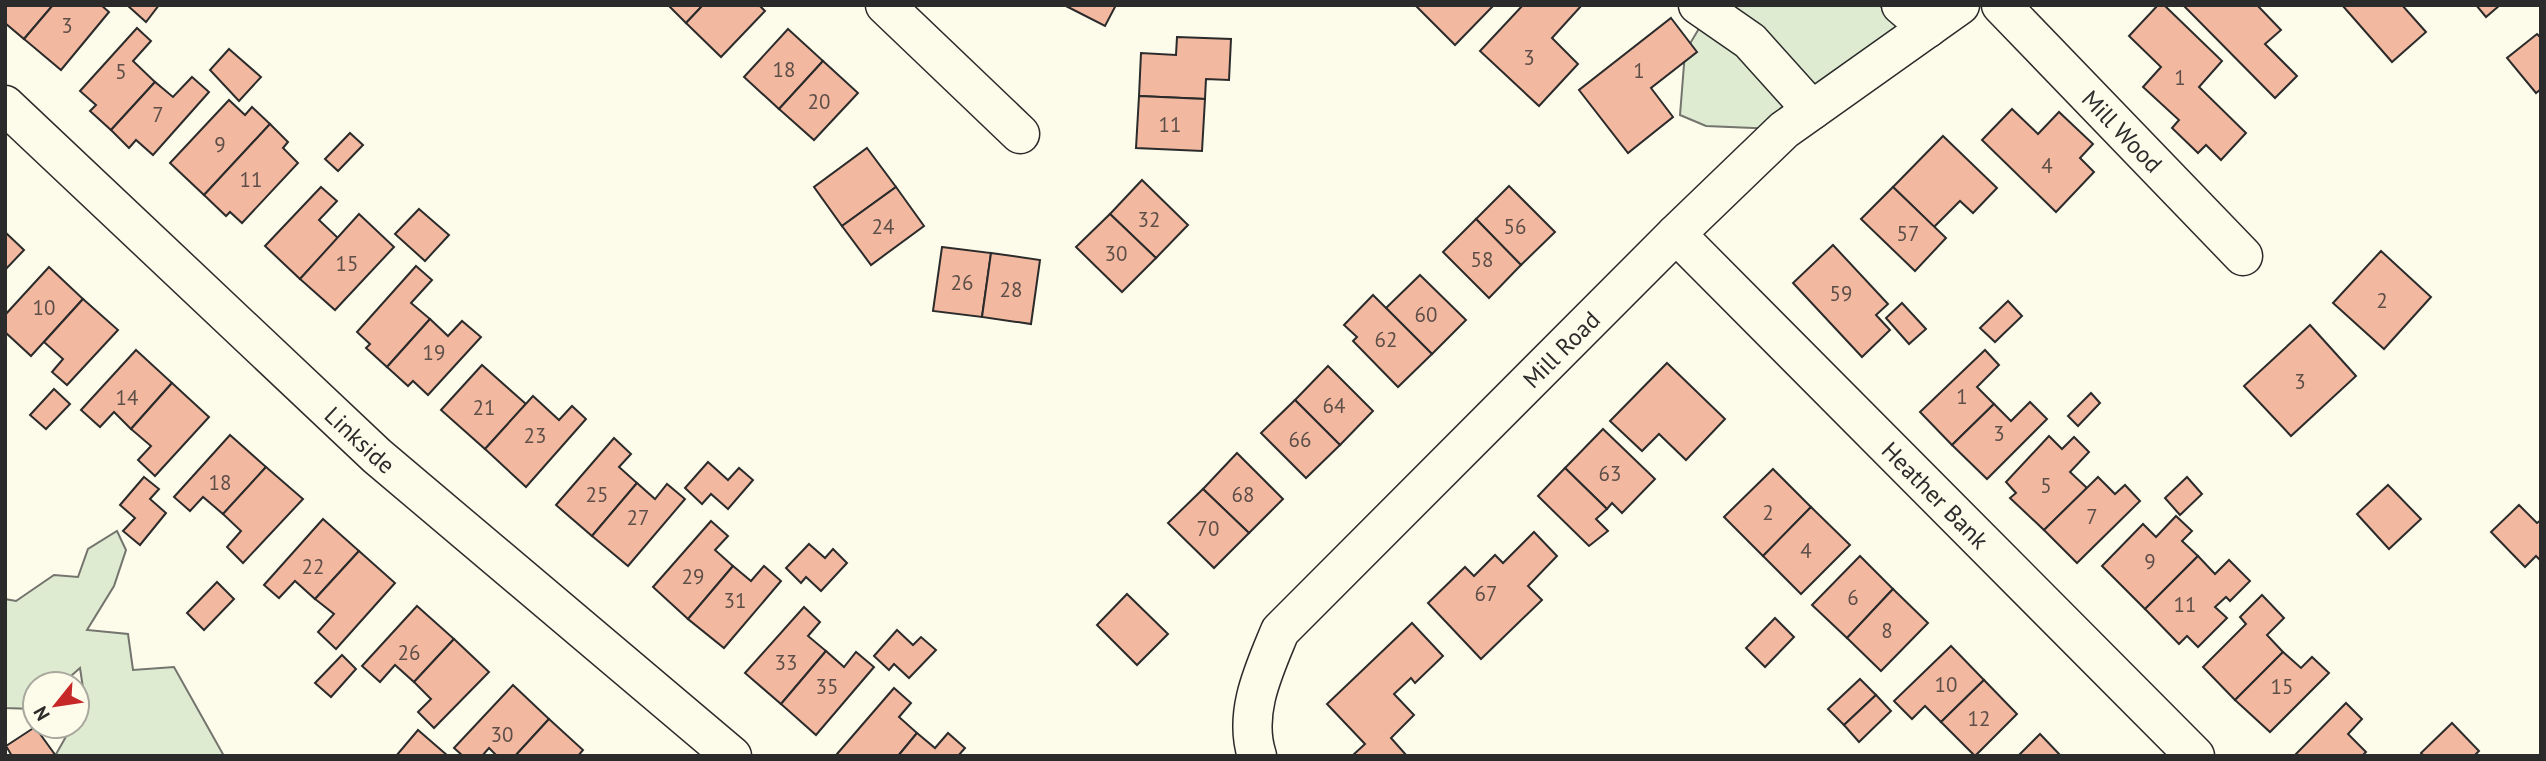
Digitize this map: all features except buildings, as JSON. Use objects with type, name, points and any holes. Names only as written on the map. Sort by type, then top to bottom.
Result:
[{"type":"street","points":[[885,5],[1020,134]]},
{"type":"street","points":[[1698,5],[1750,41],[1812,110]]},
{"type":"street","name":"Mill Road","points":[[1257,756],[1252,742],[1257,685],[1280,631],[1676,234],[1784,130],[1812,110],[1914,17],[1960,5]]},
{"type":"street","name":"Mill Wood","points":[[2001,5],[2244,256]]},
{"type":"street","name":"Linkside","points":[[5,105],[377,456],[733,756]]},
{"type":"street","name":"Heather Bank","points":[[1676,234],[2195,756]]},
{"type":"green space","points":[[1713,5],[1878,5],[1894,15],[1902,32],[1777,129],[1706,126],[1680,115],[1685,52]]},
{"type":"green space","points":[[117,531],[126,550],[114,586],[87,630],[128,634],[133,670],[174,667],[224,756],[55,756],[64,740],[91,740],[91,670],[21,670],[21,709],[5,708],[5,599],[16,601],[54,575],[78,577],[88,549]]}]
